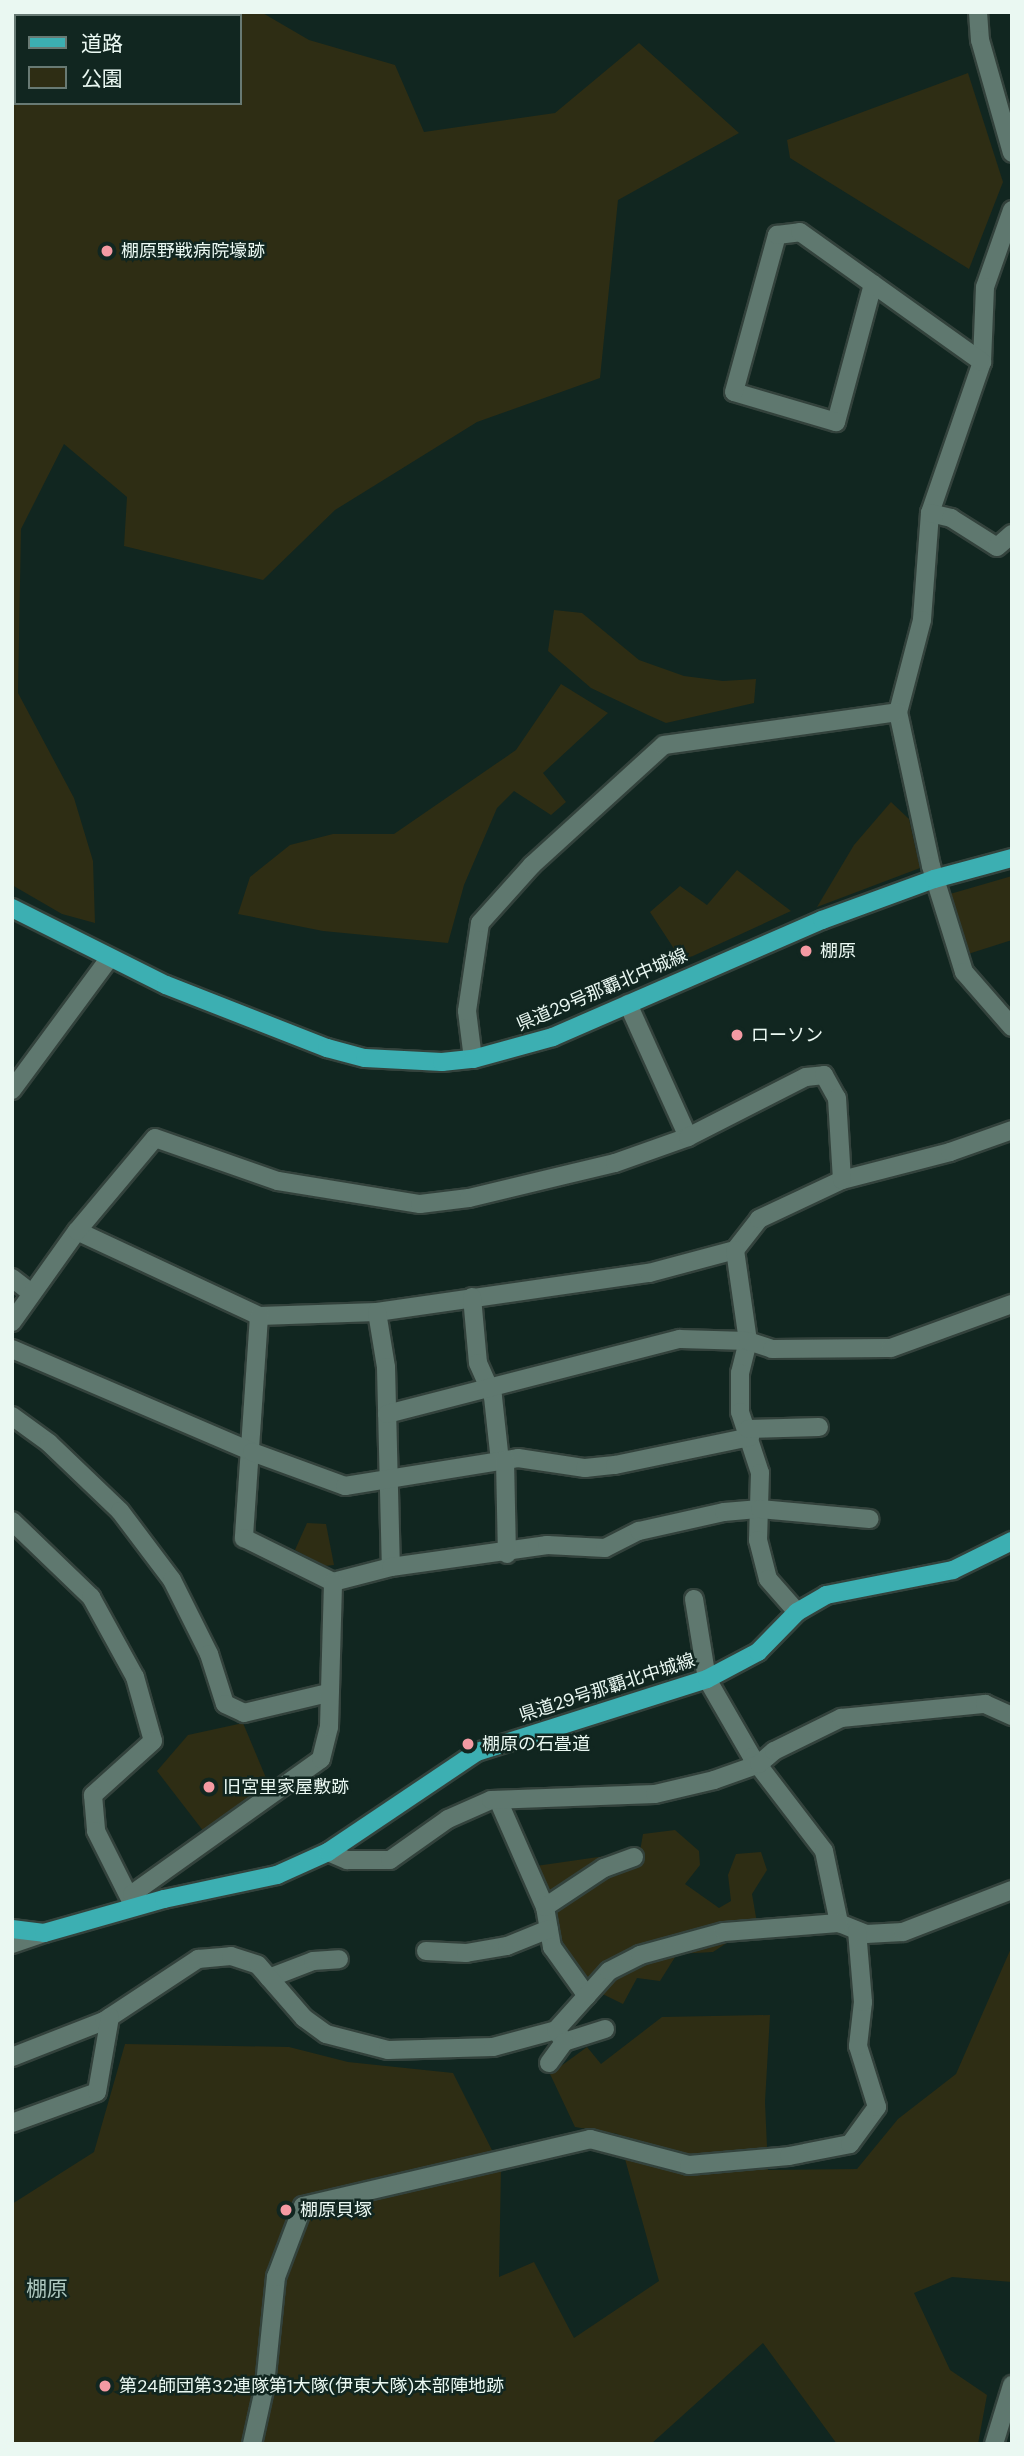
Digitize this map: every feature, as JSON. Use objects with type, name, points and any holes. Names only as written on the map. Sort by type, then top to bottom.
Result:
[{"type":"main road","name":"県道29号那覇北中城線","points":[[12,908],[109,959],[327,1048],[392,1060],[474,1059],[553,1037],[745,950],[934,879],[1012,858]]},
{"type":"main road","name":"県道29号那覇北中城線","points":[[12,1929],[44,1933],[133,1901],[276,1875],[328,1852],[477,1752],[707,1679],[758,1652],[797,1612],[826,1595],[953,1570],[1012,1541]]},
{"type":"street","points":[[978,12],[979,40],[1012,153]]},
{"type":"street","points":[[1012,210],[985,287],[982,362],[930,513],[922,620],[898,712],[934,879],[964,972],[1012,1027]]},
{"type":"street","points":[[873,284],[836,422],[734,392],[777,235],[800,232],[873,284],[982,362]]},
{"type":"street","points":[[930,513],[951,518],[997,547],[1012,534]]},
{"type":"street","points":[[474,1059],[467,1011],[480,923],[532,865],[664,746],[898,712]]},
{"type":"street","points":[[12,1090],[109,959]]},
{"type":"street","points":[[628,1004],[688,1137]]},
{"type":"street","points":[[12,1322],[30,1292],[77,1231],[155,1138],[278,1181],[420,1204],[469,1198],[615,1163],[688,1137],[806,1077],[824,1075],[837,1098],[842,1180]]},
{"type":"street","points":[[77,1231],[259,1316],[377,1312],[649,1273],[735,1250],[759,1219],[842,1180],[950,1152],[1012,1130]]},
{"type":"street","points":[[735,1250],[748,1341],[740,1373],[740,1412],[760,1473],[758,1539],[768,1579],[797,1612]]},
{"type":"street","points":[[12,1278],[30,1292]]},
{"type":"street","points":[[472,1297],[478,1363],[489,1389],[500,1435],[508,1553]]},
{"type":"street","points":[[387,1414],[680,1339],[748,1341],[772,1349],[891,1348],[1012,1304]]},
{"type":"street","points":[[377,1312],[387,1414],[391,1567]]},
{"type":"street","points":[[259,1316],[252,1452],[244,1538],[332,1582],[391,1567],[508,1553],[547,1545],[605,1548],[639,1531],[724,1511],[760,1509],[870,1519]]},
{"type":"street","points":[[12,1349],[252,1452],[345,1486],[503,1461],[585,1468],[749,1433],[819,1427]]},
{"type":"street","points":[[12,1416],[49,1443],[120,1511],[165,1570],[209,1654],[225,1704],[244,1713],[328,1693]]},
{"type":"street","points":[[12,1521],[92,1597],[135,1677],[153,1741],[93,1795],[96,1831],[133,1901],[321,1759],[329,1727],[332,1582]]},
{"type":"street","points":[[694,1599],[707,1679],[759,1764],[824,1851],[839,1923]]},
{"type":"street","points":[[328,1852],[347,1860],[390,1860],[448,1819],[498,1800],[655,1794],[759,1764],[774,1751],[841,1718],[985,1704],[1012,1716]]},
{"type":"street","points":[[498,1800],[545,1907],[552,1947],[587,1996]]},
{"type":"street","points":[[545,1907],[604,1868],[634,1857]]},
{"type":"street","points":[[549,2063],[560,2036],[587,1996],[609,1971],[682,1942],[724,1932],[839,1923],[857,1931],[903,1932],[1012,1890]]},
{"type":"street","points":[[426,1951],[466,1953],[507,1947],[549,1929]]},
{"type":"street","points":[[252,2444],[265,2385],[276,2277],[303,2206],[590,2139],[689,2165],[789,2156],[850,2144],[877,2107],[858,2046],[863,2001],[857,1931]]},
{"type":"street","points":[[12,1944],[44,1933]]},
{"type":"street","points":[[12,2057],[110,2017],[198,1959],[231,1956],[258,1965],[304,2018],[326,2034],[356,2045],[455,2051],[605,2029]]},
{"type":"street","points":[[269,1978],[313,1961],[339,1959]]},
{"type":"street","points":[[12,2123],[97,2092],[110,2017]]},
{"type":"street","points":[[994,2444],[1012,2385]]},
{"type":"green space","points":[[261,12],[309,40],[395,65],[424,132],[555,113],[639,43],[739,133],[618,200],[600,378],[477,422],[335,510],[263,580],[124,546],[127,497],[64,444],[21,529],[18,693],[74,798],[93,861],[95,923],[62,914],[12,885],[12,78],[14,77],[14,105],[242,105],[242,14],[109,14]]},
{"type":"green space","points":[[968,73],[1003,182],[969,269],[790,158],[787,140]]},
{"type":"green space","points":[[554,610],[582,613],[639,660],[684,676],[723,681],[756,679],[754,703],[666,723],[648,715],[591,688],[548,651]]},
{"type":"green space","points":[[561,684],[608,713],[543,773],[566,802],[551,815],[514,791],[497,808],[464,885],[448,943],[323,931],[238,914],[250,877],[290,845],[333,834],[394,834],[516,750]]},
{"type":"green space","points":[[891,802],[909,819],[920,868],[817,907],[854,845]]},
{"type":"green space","points":[[737,870],[791,911],[682,961],[650,912],[680,886],[707,905]]},
{"type":"green space","points":[[1012,876],[1012,940],[968,954],[950,894]]},
{"type":"green space","points":[[307,1523],[326,1524],[334,1565],[325,1566],[295,1550]]},
{"type":"green space","points":[[243,1723],[269,1785],[204,1832],[157,1771],[188,1735]]},
{"type":"green space","points":[[675,1830],[699,1851],[700,1865],[685,1884],[719,1908],[731,1901],[728,1875],[736,1854],[761,1852],[767,1870],[752,1894],[757,1923],[713,1952],[677,1954],[660,1981],[637,1978],[623,2004],[586,1986],[560,1951],[529,1867],[640,1851],[643,1834]]},
{"type":"green space","points":[[1012,1946],[1012,2282],[952,2277],[914,2293],[950,2370],[987,2395],[978,2444],[837,2444],[763,2343],[651,2444],[12,2444],[12,2204],[94,2152],[125,2044],[289,2047],[348,2062],[453,2073],[501,2168],[499,2277],[534,2262],[574,2338],[659,2281],[618,2134],[575,2127],[550,2074],[587,2047],[601,2064],[662,2017],[770,2015],[765,2102],[768,2170],[857,2169],[898,2119],[956,2074]]},
{"type":"place","name":"棚原野戦病院壕跡","points":[[107,251]]},
{"type":"place","name":"棚原","points":[[806,951]]},
{"type":"place","name":"ローソン","points":[[737,1035]]},
{"type":"place","name":"棚原の石畳道","points":[[468,1744]]},
{"type":"place","name":"旧宮里家屋敷跡","points":[[209,1787]]},
{"type":"place","name":"棚原貝塚","points":[[286,2210]]},
{"type":"place","name":"第24師団第32連隊第1大隊(伊東大隊)本部陣地跡","points":[[105,2386]]},
{"type":"district","name":"棚原","points":[[47,2289]]}]
